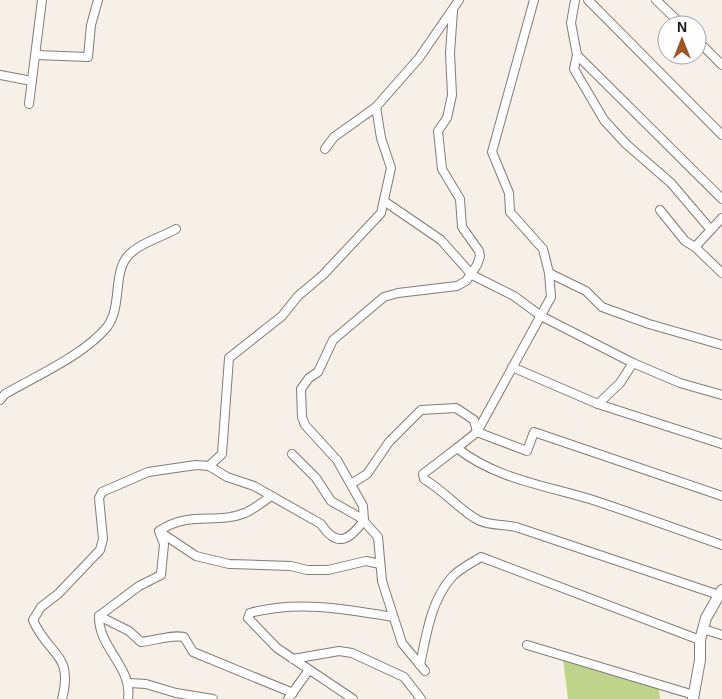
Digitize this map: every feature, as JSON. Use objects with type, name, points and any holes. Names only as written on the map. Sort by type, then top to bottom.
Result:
[{"type":"street","points":[[29,104],[42,0]]},
{"type":"street","points":[[36,55],[88,57],[91,25],[98,0]]},
{"type":"street","points":[[325,149],[334,137],[376,107],[419,58],[460,0]]},
{"type":"street","points":[[527,645],[693,697],[700,660],[700,640],[720,592],[516,527],[499,526],[477,520],[439,488],[424,479],[423,474],[477,432],[550,297],[549,273],[543,249],[510,212],[509,193],[492,152],[534,0]]},
{"type":"street","points":[[575,0],[571,23],[577,55],[574,69],[604,120],[626,144],[671,183],[711,230]]},
{"type":"street","points":[[588,0],[722,135]]},
{"type":"street","points":[[659,1],[672,15]]},
{"type":"street","points":[[62,699],[66,684],[65,668],[38,633],[33,620],[41,606],[58,594],[100,550],[103,538],[99,498],[102,492],[148,472],[196,465],[209,466],[227,477],[254,486],[321,524],[335,540],[339,541],[355,533],[364,520],[363,506],[337,460],[305,425],[302,417],[300,389],[318,372],[333,340],[384,297],[398,293],[447,289],[466,281],[472,275],[480,256],[462,227],[460,199],[442,169],[438,131],[447,118],[452,95],[450,53],[453,11]]},
{"type":"street","points":[[707,50],[722,65]]},
{"type":"street","points":[[577,55],[722,199]]},
{"type":"street","points":[[0,75],[32,81]]},
{"type":"street","points":[[209,466],[222,454],[229,358],[272,326],[298,296],[353,245],[381,213],[391,168],[380,131],[376,107]]},
{"type":"street","points":[[384,201],[441,240],[472,275],[514,296],[541,316],[633,363],[680,383],[722,395]]},
{"type":"street","points":[[660,210],[685,241],[695,247],[722,273]]},
{"type":"street","points":[[695,247],[722,218]]},
{"type":"street","points":[[0,400],[5,394],[51,369],[97,336],[108,325],[114,310],[124,262],[128,256],[176,229]]},
{"type":"street","points":[[549,273],[586,291],[602,307],[649,324],[722,344]]},
{"type":"street","points":[[598,404],[620,383],[633,363]]},
{"type":"street","points":[[512,367],[598,404],[722,444]]},
{"type":"street","points":[[351,484],[367,474],[389,442],[421,410],[456,408],[474,420],[477,432]]},
{"type":"street","points":[[477,432],[527,451],[534,432],[722,496]]},
{"type":"street","points":[[458,448],[488,467],[523,481],[594,501],[722,545]]},
{"type":"street","points":[[292,454],[316,478],[331,500],[364,520],[380,542],[382,581],[402,643],[422,668],[428,625],[438,599],[452,577],[481,557],[700,640]]},
{"type":"street","points":[[158,531],[172,522],[200,518],[223,518],[245,513],[271,496]]},
{"type":"street","points":[[158,531],[196,556],[229,564],[291,566],[307,570],[328,570],[366,561],[380,564]]},
{"type":"street","points":[[99,616],[139,586],[161,575],[164,544],[158,531]]},
{"type":"street","points":[[353,699],[277,648],[248,618],[250,613],[268,608],[325,606],[394,617]]},
{"type":"street","points":[[99,616],[100,632],[128,683],[130,699]]},
{"type":"street","points":[[99,616],[129,631],[141,642],[157,641],[176,636],[184,637],[193,652],[291,696],[309,670]]},
{"type":"street","points":[[703,629],[722,634]]},
{"type":"street","points":[[293,659],[339,651],[352,653],[404,677],[421,699]]},
{"type":"street","points":[[128,683],[146,684],[176,693],[213,699]]},
{"type":"green space","points":[[563,659],[659,689],[660,699],[568,699]]}]
